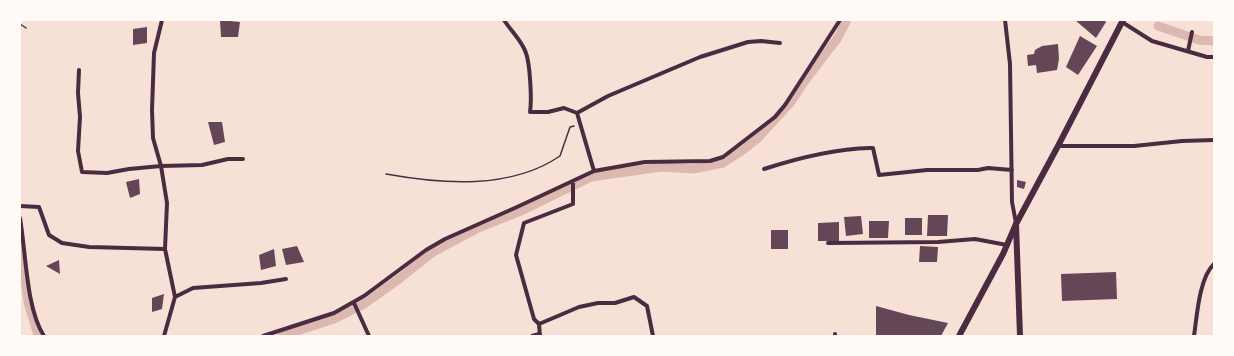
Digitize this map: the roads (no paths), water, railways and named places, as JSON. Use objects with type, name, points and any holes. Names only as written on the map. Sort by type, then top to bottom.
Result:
[{"type":"main road","points":[[959,336],[1122,21]]},
{"type":"main road","points":[[1016,224],[1020,336]]},
{"type":"street","points":[[162,20],[154,53],[152,110],[153,138],[161,166],[167,203],[165,249],[175,298],[164,336]]},
{"type":"street","points":[[504,20],[527,54],[529,84],[532,97],[530,112],[548,112],[564,108],[577,113],[608,96],[700,56],[748,42],[761,41],[780,43]]},
{"type":"street","points":[[263,336],[334,313],[354,303],[426,250],[445,239],[594,171],[645,162],[710,161],[723,157],[775,117],[785,105],[840,20]]},
{"type":"street","points":[[1005,20],[1010,64],[1012,202],[1016,224]]},
{"type":"street","points":[[1122,21],[1152,41],[1214,57]]},
{"type":"street","points":[[1188,51],[1192,32]]},
{"type":"street","points":[[79,70],[78,93],[80,117],[78,151],[82,172],[107,173],[161,166],[202,165],[228,159],[243,160]]},
{"type":"street","points":[[577,113],[594,171]]},
{"type":"street","points":[[1058,146],[1134,146],[1182,141],[1214,140]]},
{"type":"street","points":[[764,169],[803,157],[836,151],[873,148],[879,175],[926,170],[978,170],[988,168],[1012,170]]},
{"type":"street","points":[[532,336],[540,335],[539,324],[534,319],[516,255],[524,223],[573,204],[572,181]]},
{"type":"street","points":[[20,206],[39,207],[49,235],[62,243],[88,247],[165,249]]},
{"type":"street","points":[[20,218],[32,308],[39,328],[44,336]]},
{"type":"street","points":[[828,243],[938,242],[974,239],[1006,245]]},
{"type":"street","points":[[1194,336],[1200,296],[1210,268],[1214,264]]},
{"type":"street","points":[[175,298],[193,288],[261,283],[286,279]]},
{"type":"street","points":[[539,324],[579,307],[598,303],[615,303],[634,297],[647,306],[653,336]]},
{"type":"street","points":[[354,303],[369,336]]},
{"type":"waterway","points":[[282,336],[334,319],[364,304],[433,252],[478,228],[521,211],[591,177],[661,167],[693,169],[723,163],[758,138],[791,102],[804,82],[837,39],[847,20]]},
{"type":"waterway","points":[[1158,26],[1199,40],[1214,41]]},
{"type":"waterway","points":[[20,242],[28,302],[37,332],[40,336]]}]
